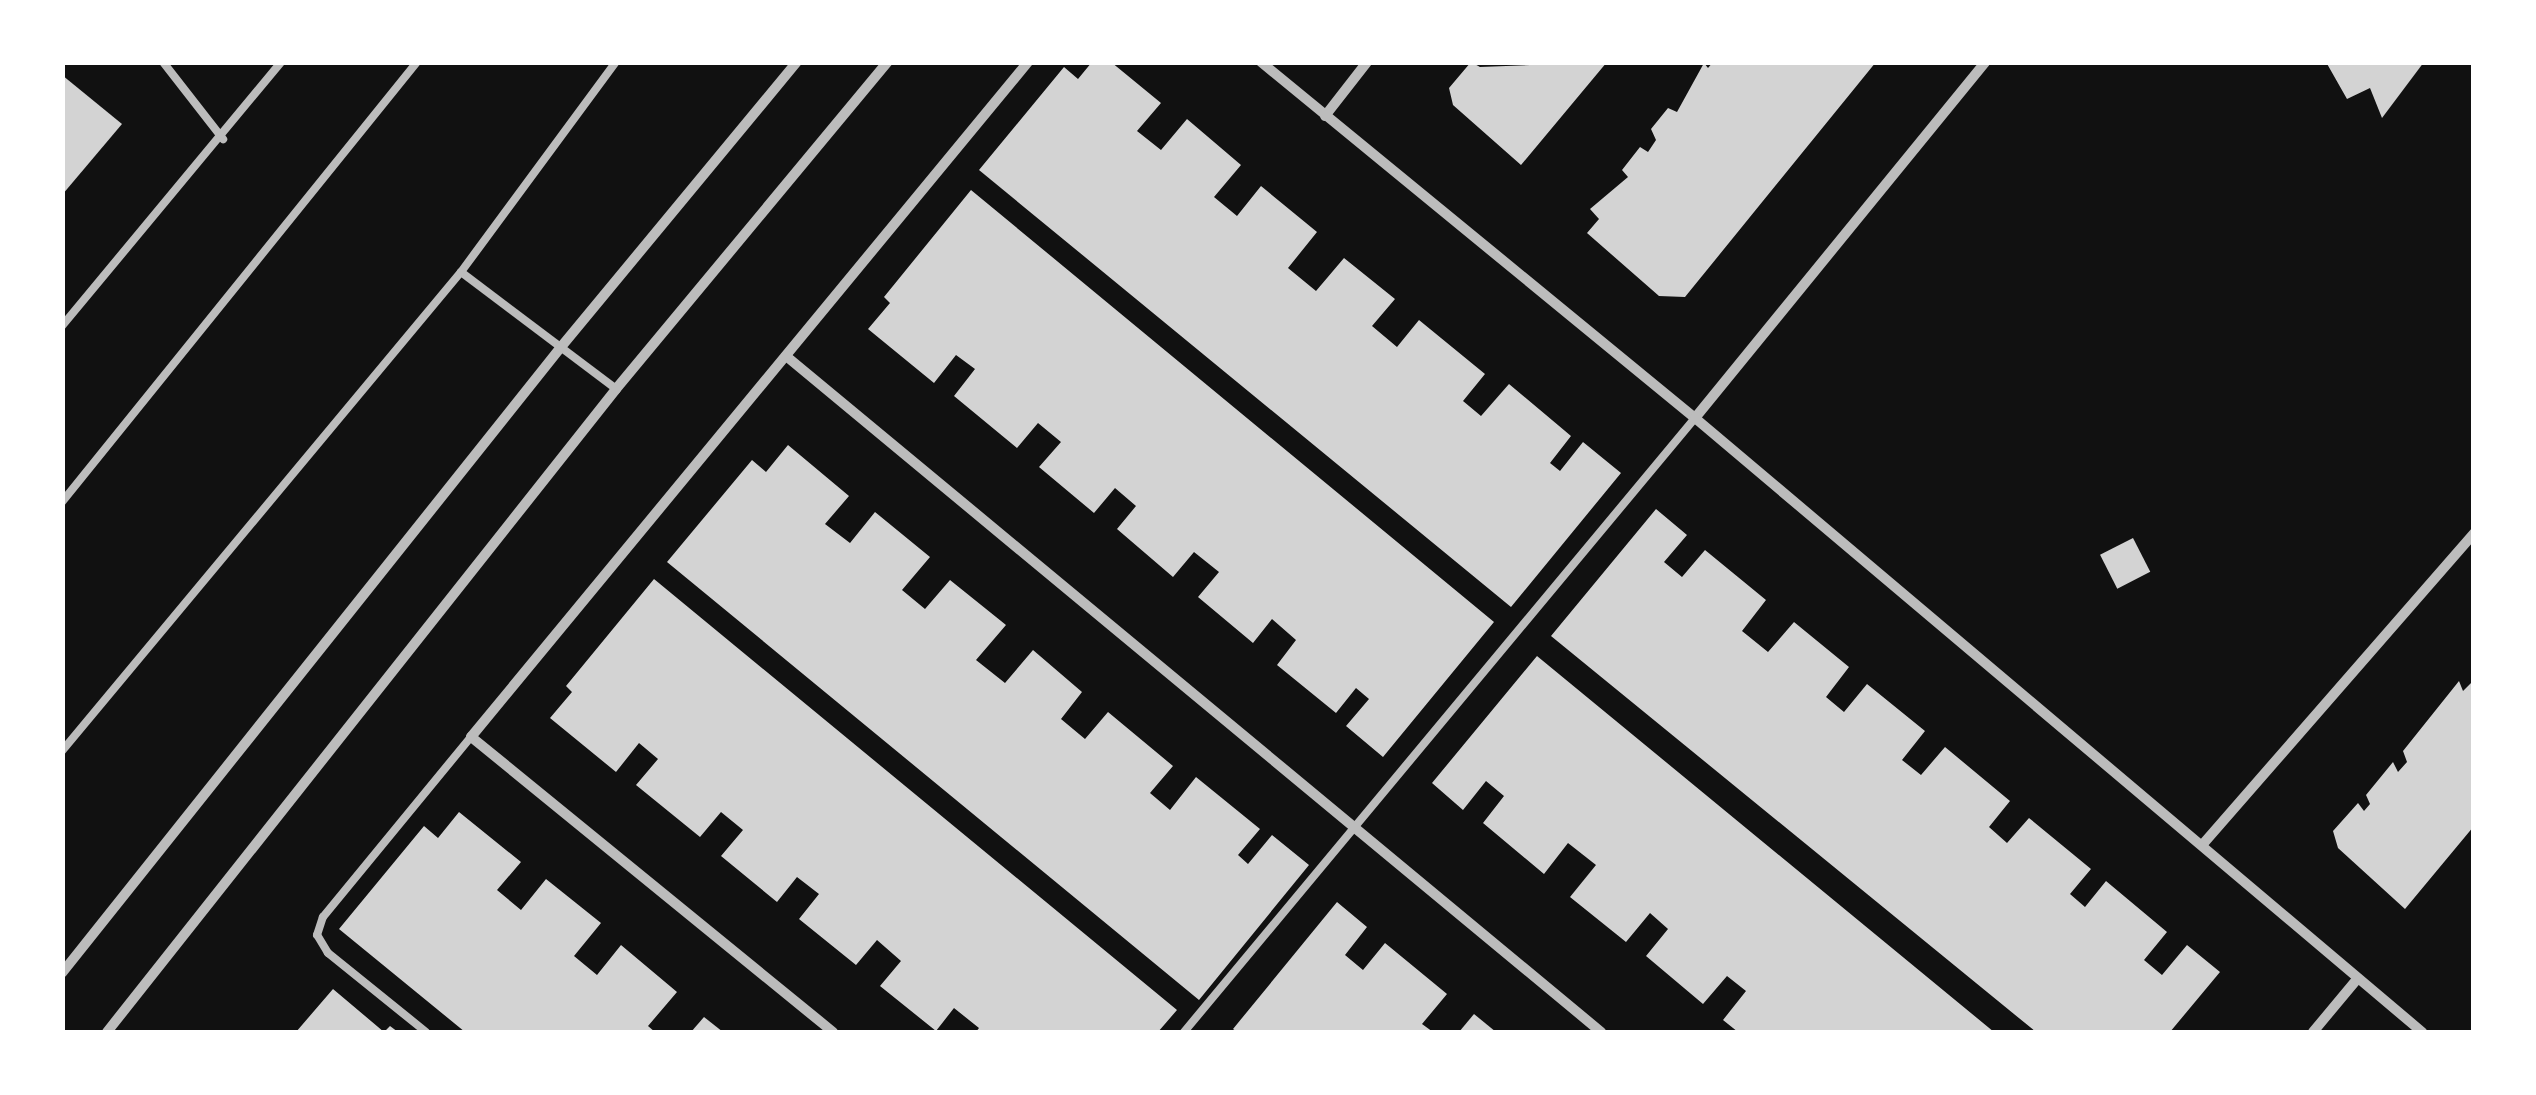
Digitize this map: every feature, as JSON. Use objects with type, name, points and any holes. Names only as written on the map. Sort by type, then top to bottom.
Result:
[{"type":"street","points":[[62,973],[560,347],[797,62]]},
{"type":"street","points":[[106,1032],[616,390],[887,62]]},
{"type":"street","points":[[832,1032],[471,737],[1028,62]]},
{"type":"street","points":[[1262,62],[1695,418],[2422,1032]]},
{"type":"street","points":[[1324,116],[1367,62]]},
{"type":"street","points":[[1695,418],[1984,62]]},
{"type":"street","points":[[786,356],[1601,1032]]},
{"type":"street","points":[[2203,844],[2474,532]]},
{"type":"street","points":[[2313,1032],[2358,978]]},
{"type":"lane","points":[[163,62],[223,139]]},
{"type":"lane","points":[[62,326],[223,139],[281,62]]},
{"type":"lane","points":[[62,502],[417,62]]},
{"type":"lane","points":[[62,751],[461,272],[616,62]]},
{"type":"lane","points":[[461,272],[616,390]]},
{"type":"lane","points":[[1184,1032],[1695,418]]},
{"type":"lane","points":[[426,1032],[328,953],[317,935],[323,917],[471,737]]},
{"type":"building","points":[[1092,62],[1111,62],[1161,103],[1137,131],[1161,150],[1187,119],[1241,165],[1214,197],[1237,216],[1261,186],[1317,232],[1288,268],[1316,291],[1344,258],[1395,299],[1372,326],[1397,347],[1419,320],[1485,374],[1463,401],[1481,416],[1509,384],[1571,436],[1550,463],[1560,471],[1583,442],[1621,473],[1511,607],[979,170],[1064,67],[1078,79]]},
{"type":"building","points":[[1471,62],[1480,67],[1607,62],[1521,165],[1453,105],[1449,88]]},
{"type":"building","points":[[1713,62],[1876,62],[1685,297],[1659,296],[1587,233],[1599,219],[1590,209],[1628,177],[1622,170],[1640,147],[1648,152],[1656,140],[1651,129],[1668,108],[1677,112],[1704,63],[1708,68]]},
{"type":"building","points":[[2326,62],[2424,62],[2382,118],[2370,88],[2347,99]]},
{"type":"building","points":[[62,75],[122,124],[62,195]]},
{"type":"building","points":[[971,190],[1494,622],[1383,757],[1346,726],[1369,699],[1356,688],[1336,713],[1277,665],[1296,640],[1272,619],[1253,643],[1198,597],[1219,572],[1194,552],[1173,577],[1117,529],[1136,506],[1115,488],[1094,513],[1039,467],[1061,442],[1038,423],[1017,448],[954,396],[975,369],[956,355],[934,383],[868,329],[890,303],[884,297]]},
{"type":"building","points":[[788,445],[849,496],[825,524],[850,543],[875,512],[930,557],[902,590],[925,609],[950,580],[1006,625],[976,660],[1005,683],[1033,650],[1082,692],[1061,719],[1085,739],[1108,712],[1173,766],[1150,793],[1170,810],[1196,777],[1260,829],[1238,855],[1248,864],[1272,835],[1309,865],[1199,1000],[667,562],[752,460],[766,472]]},
{"type":"building","points":[[1656,509],[1687,535],[1664,562],[1682,577],[1705,550],[1766,600],[1742,631],[1768,652],[1794,622],[1849,667],[1826,697],[1844,712],[1867,684],[1925,731],[1902,760],[1921,775],[1945,747],[2010,801],[1989,827],[2007,843],[2029,818],[2091,869],[2070,894],[2085,907],[2106,881],[2167,932],[2144,960],[2162,975],[2187,945],[2220,972],[2170,1032],[2036,1032],[1551,636]]},
{"type":"building","points":[[2133,538],[2150,572],[2117,589],[2100,555]]},
{"type":"building","points":[[654,579],[1177,1010],[1158,1032],[976,1032],[979,1028],[954,1008],[936,1031],[880,986],[901,961],[877,940],[856,965],[799,919],[819,894],[797,877],[777,902],[721,856],[743,830],[721,812],[700,837],[636,785],[658,759],[639,743],[616,772],[550,718],[572,692],[566,686]]},
{"type":"building","points":[[1537,656],[1994,1032],[1738,1032],[1723,1020],[1746,991],[1727,976],[1703,1004],[1646,956],[1668,929],[1650,913],[1626,942],[1570,897],[1596,865],[1568,843],[1544,874],[1483,823],[1504,796],[1486,781],[1463,810],[1432,783]]},
{"type":"building","points":[[2474,680],[2474,826],[2405,909],[2338,848],[2333,831],[2358,803],[2364,811],[2370,804],[2366,795],[2393,762],[2398,772],[2407,762],[2403,751],[2459,681],[2463,691]]},
{"type":"building","points":[[459,812],[521,862],[497,890],[521,910],[546,879],[601,923],[574,956],[597,975],[621,945],[677,992],[648,1026],[655,1032],[465,1032],[339,929],[424,826],[438,838]]},
{"type":"building","points":[[1337,902],[1367,927],[1345,955],[1363,970],[1385,943],[1447,994],[1422,1024],[1433,1032],[1233,1029]]},
{"type":"building","points":[[333,989],[384,1032],[296,1032]]},
{"type":"building","points":[[1474,1014],[1496,1032],[1459,1032]]},
{"type":"building","points":[[704,1017],[723,1032],[691,1032]]}]
